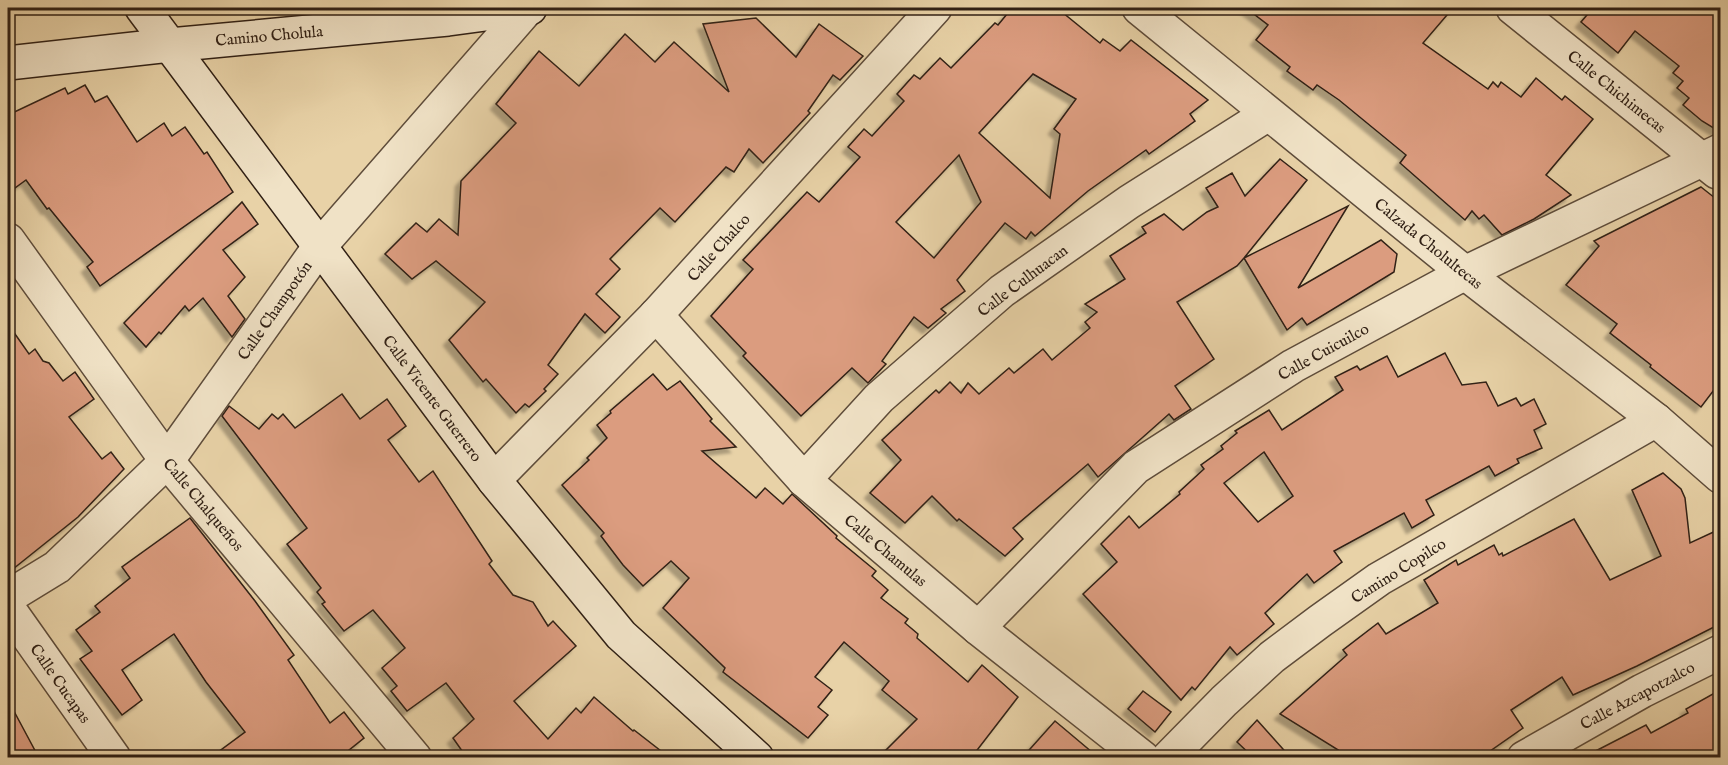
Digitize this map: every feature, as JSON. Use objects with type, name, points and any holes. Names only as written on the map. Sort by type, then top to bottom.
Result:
[{"type":"street","name":"Calle Vicente Guerrero","points":[[142,8],[494,480],[621,635],[757,758]]},
{"type":"street","name":"Camino Cholula","points":[[8,63],[440,13],[529,8]]},
{"type":"street","name":"Calle Champotón","points":[[8,597],[57,567],[167,461],[320,246],[529,8]]},
{"type":"street","name":"Calle Chalco","points":[[494,480],[656,315],[935,8]]},
{"type":"street","name":"Calzada Cholultecas","points":[[1139,8],[1465,273],[1656,420],[1720,476]]},
{"type":"street","name":"Calle Chichimecas","points":[[1513,8],[1715,162]]},
{"type":"street","name":"Calle Culhuacan","points":[[804,480],[879,398],[1002,291],[1129,202],[1268,114]]},
{"type":"street","name":"Calle Cuicuilco","points":[[978,628],[1137,467],[1293,366],[1465,273],[1715,162]]},
{"type":"street","name":"Calle Chalqueños","points":[[8,240],[167,461],[415,758]]},
{"type":"street","name":"Calle Chamulas","points":[[656,315],[804,480],[978,628],[1143,758]]},
{"type":"street","name":"Camino Copilco","points":[[1168,758],[1224,701],[1272,657],[1379,579],[1656,420]]},
{"type":"street","name":"Calle Cucapas","points":[[8,608],[114,758]]},
{"type":"street","name":"Calle Azcapotzalco","points":[[1524,758],[1642,690],[1720,652]]},
{"type":"building","points":[[1012,8],[1057,8],[1100,43],[1103,39],[1120,51],[1131,40],[1208,100],[1190,114],[1195,121],[1149,154],[1146,150],[1088,191],[1035,236],[1031,232],[1026,239],[1005,223],[957,280],[965,291],[941,309],[946,313],[928,328],[914,317],[882,361],[886,364],[868,383],[852,368],[801,416],[743,356],[746,353],[711,316],[753,269],[743,260],[807,192],[819,202],[860,157],[848,147],[864,129],[872,136],[904,101],[897,94],[914,75],[920,79],[940,58],[951,68],[995,23],[998,25]],"holes":[[[1033,74],[1076,99],[1054,129],[1060,134],[1050,198],[979,133]],[[959,155],[981,202],[934,258],[896,222]]]},
{"type":"building","points":[[1246,8],[1453,8],[1423,43],[1488,89],[1493,82],[1498,87],[1501,82],[1521,97],[1536,78],[1562,100],[1565,96],[1593,119],[1546,175],[1571,195],[1534,219],[1502,235],[1484,215],[1479,219],[1472,211],[1465,220],[1400,163],[1406,155],[1339,100],[1317,85],[1313,90],[1287,71],[1290,67],[1256,40],[1268,25]]},
{"type":"building","points":[[1593,8],[1720,8],[1720,132],[1683,105],[1689,98],[1677,88],[1683,81],[1673,73],[1679,66],[1635,31],[1618,53],[1581,22]]},
{"type":"building","points":[[756,18],[796,57],[819,24],[863,56],[840,80],[833,75],[808,111],[810,113],[763,163],[749,149],[734,172],[726,167],[675,222],[660,208],[610,259],[620,269],[596,294],[620,317],[605,333],[585,314],[548,365],[558,374],[544,389],[546,391],[529,407],[525,404],[516,413],[486,379],[483,382],[449,340],[485,302],[436,261],[412,279],[385,254],[416,223],[427,232],[439,219],[458,235],[461,181],[516,123],[496,104],[539,51],[579,86],[625,34],[655,62],[674,42],[729,92],[703,24]]},
{"type":"building","points":[[85,85],[95,102],[107,96],[137,142],[164,123],[172,136],[185,127],[204,154],[207,152],[233,192],[100,286],[87,267],[93,262],[49,208],[47,209],[26,180],[8,193],[8,115],[65,88],[68,94]]},
{"type":"building","points":[[1280,159],[1307,180],[1237,266],[1177,302],[1214,359],[1175,386],[1191,409],[1174,420],[1169,414],[1098,477],[1088,464],[1013,528],[1023,539],[1005,556],[959,519],[957,521],[932,496],[905,523],[870,493],[901,460],[882,440],[936,390],[939,393],[950,382],[961,393],[968,383],[979,394],[1009,368],[1014,373],[1043,349],[1052,360],[1090,328],[1085,322],[1097,312],[1085,304],[1125,279],[1110,256],[1146,233],[1142,227],[1164,214],[1183,230],[1207,212],[1218,207],[1206,188],[1232,173],[1245,196]]},
{"type":"building","points":[[1701,187],[1720,202],[1720,382],[1701,407],[1610,333],[1617,324],[1566,285],[1599,246],[1594,241]]},
{"type":"building","points":[[242,202],[258,224],[223,250],[245,277],[228,296],[245,319],[232,337],[203,298],[189,311],[185,306],[161,334],[159,332],[146,347],[124,323]]},
{"type":"building","points":[[1348,206],[1298,288],[1381,240],[1397,254],[1394,272],[1307,325],[1302,318],[1287,330],[1244,258]]},
{"type":"building","points":[[8,324],[29,354],[35,349],[43,361],[49,363],[63,381],[75,372],[94,399],[69,417],[102,459],[111,452],[124,469],[78,517],[8,573]]},
{"type":"building","points":[[1445,353],[1462,385],[1486,382],[1498,406],[1516,398],[1521,406],[1534,399],[1546,424],[1534,430],[1542,448],[1517,459],[1519,463],[1495,476],[1489,466],[1426,500],[1434,515],[1412,528],[1404,513],[1334,551],[1342,562],[1314,583],[1307,574],[1265,613],[1274,624],[1237,655],[1230,647],[1195,690],[1192,687],[1181,700],[1083,594],[1117,562],[1101,544],[1129,516],[1139,528],[1180,494],[1179,492],[1204,469],[1201,465],[1223,449],[1221,446],[1237,433],[1235,431],[1269,410],[1282,430],[1343,390],[1335,377],[1357,366],[1360,370],[1387,356],[1398,377]],"holes":[[[1264,452],[1293,496],[1258,522],[1224,483]]]},
{"type":"building","points":[[653,374],[667,390],[680,381],[712,419],[710,421],[736,447],[702,451],[756,498],[765,488],[783,504],[792,494],[837,536],[836,538],[876,571],[872,576],[888,590],[881,598],[908,619],[905,623],[918,634],[917,638],[968,682],[982,665],[1018,697],[971,758],[878,758],[917,719],[882,690],[889,681],[844,642],[815,677],[832,690],[818,707],[828,715],[808,738],[723,672],[725,668],[663,608],[689,578],[671,561],[643,586],[623,565],[601,536],[604,533],[562,485],[589,460],[587,458],[607,438],[597,425]]},
{"type":"building","points":[[342,394],[360,419],[387,399],[406,426],[388,440],[419,482],[433,471],[492,561],[489,564],[513,595],[533,602],[548,626],[553,621],[576,646],[514,701],[548,739],[576,708],[581,713],[594,697],[633,731],[670,758],[467,758],[453,738],[474,719],[446,683],[407,711],[391,691],[397,686],[382,668],[405,648],[373,610],[344,631],[322,604],[325,602],[317,592],[321,588],[287,544],[307,528],[222,416],[229,406],[259,429],[272,414],[278,419],[283,414],[295,428]]},
{"type":"building","points":[[1663,473],[1681,489],[1685,498],[1690,543],[1720,529],[1720,624],[1573,695],[1562,677],[1511,710],[1523,728],[1480,758],[1351,758],[1280,714],[1347,655],[1343,650],[1378,623],[1386,634],[1438,603],[1424,580],[1456,560],[1458,565],[1494,545],[1499,555],[1502,553],[1503,556],[1574,519],[1610,580],[1661,556],[1632,490]]},
{"type":"building","points":[[190,518],[294,655],[288,660],[330,723],[344,712],[364,738],[339,758],[210,758],[245,732],[206,682],[174,634],[122,670],[142,700],[122,715],[80,659],[92,651],[76,630],[100,612],[95,606],[130,578],[122,567]]},
{"type":"building","points":[[1720,690],[1720,753],[1712,758],[1582,758],[1646,725],[1651,733],[1688,713],[1686,709]]},
{"type":"building","points":[[1143,691],[1171,712],[1155,732],[1128,709]]},
{"type":"building","points":[[8,700],[39,758],[8,758]]},
{"type":"building","points":[[1257,720],[1291,758],[1254,758],[1237,742]]},
{"type":"building","points":[[1055,721],[1099,758],[1022,758]]}]
